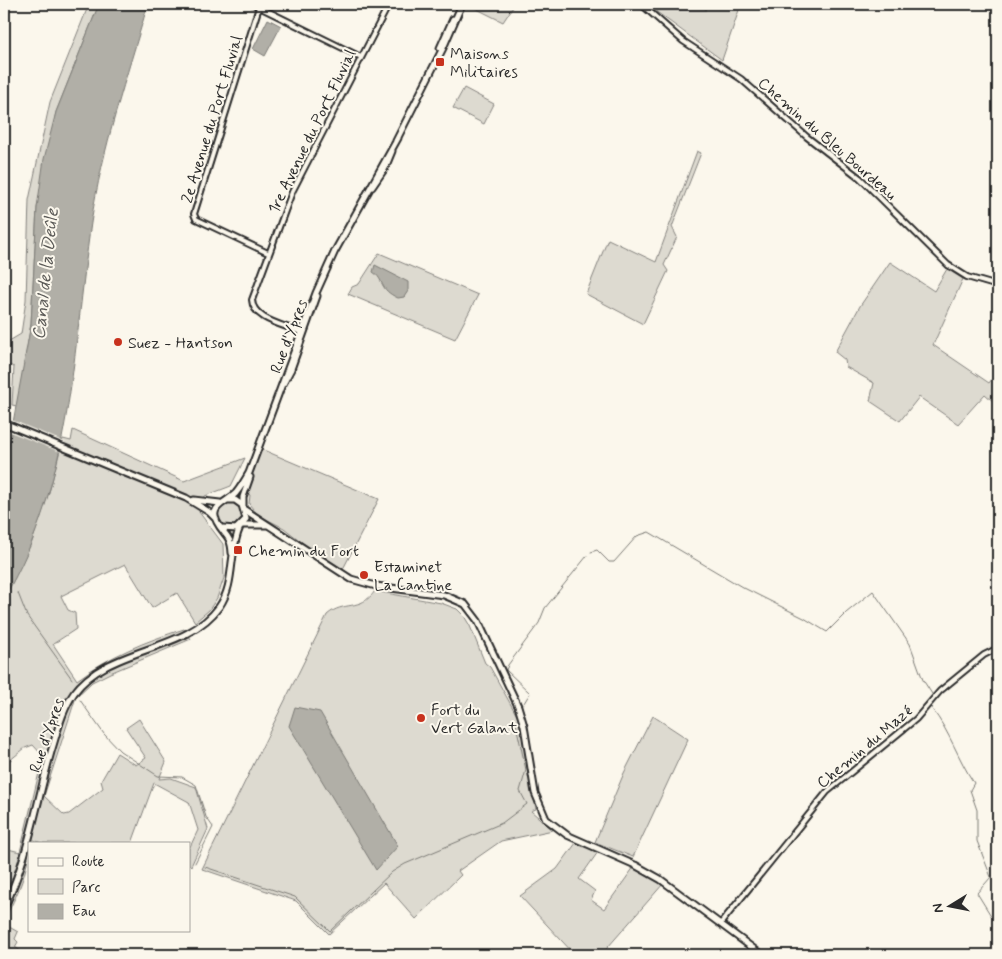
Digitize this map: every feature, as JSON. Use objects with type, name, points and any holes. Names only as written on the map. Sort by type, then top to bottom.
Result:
[{"type":"main road","name":"Rue d'Ypres","points":[[244,508],[243,497],[254,460],[300,332],[320,284],[335,251],[364,198],[385,168],[461,5]]},
{"type":"main road","name":"Rue d'Ypres","points":[[277,395],[291,369],[312,314],[320,284]]},
{"type":"main road","points":[[4,423],[186,498],[209,512],[222,528],[230,531],[255,523],[274,527]]},
{"type":"main road","name":"Rue d'Ypres","points":[[224,502],[235,494],[243,484],[254,460]]},
{"type":"main road","points":[[186,498],[209,504],[235,500],[302,549],[355,580],[376,586],[444,595],[463,602],[478,621],[521,716],[537,801],[551,824],[567,835],[649,872],[721,923],[762,955]]},
{"type":"main road","points":[[216,519],[216,510],[224,502]]},
{"type":"main road","points":[[241,526],[246,519],[244,508]]},
{"type":"main road","name":"Rue d'Ypres","points":[[4,908],[26,849],[54,741],[73,695],[83,683],[98,673],[134,654],[189,632],[206,621],[226,595],[241,526]]},
{"type":"main road","name":"Rue d'Ypres","points":[[222,528],[230,539],[232,561]]},
{"type":"street","points":[[253,4],[361,57]]},
{"type":"street","name":"1re Avenue du Port Fluvial","points":[[300,332],[259,314],[253,306],[252,300],[292,192],[389,4]]},
{"type":"street","name":"Chemin du Bleu Bourdeau","points":[[641,4],[683,40],[741,79],[807,137],[863,181],[948,265],[964,276],[998,286]]},
{"type":"street","name":"2e Avenue du Port Fluvial","points":[[259,7],[194,214],[196,220],[268,253]]},
{"type":"street","name":"Chemin du Mazé","points":[[721,923],[827,792],[916,719],[940,691],[984,655],[998,648]]},
{"type":"green space","points":[[89,4],[99,4],[56,112],[37,208],[31,324],[17,406],[12,405],[14,367],[4,363],[4,344],[21,334],[26,300],[29,200],[50,102]]},
{"type":"green space","points":[[467,4],[515,4],[503,22]]},
{"type":"green space","points":[[702,4],[741,4],[722,60],[654,10],[706,10]]},
{"type":"green space","points":[[464,88],[494,104],[484,124],[453,108]]},
{"type":"green space","points":[[697,151],[701,153],[672,227],[677,237],[664,265],[668,271],[643,324],[586,294],[608,239],[656,262]]},
{"type":"green space","points":[[379,253],[478,295],[455,339],[348,294],[352,287],[359,284]]},
{"type":"green space","points":[[890,262],[934,291],[947,269],[963,279],[933,345],[989,383],[998,371],[998,398],[994,402],[985,394],[958,424],[919,397],[900,421],[870,401],[874,383],[846,367],[845,360],[835,352],[860,306]]},
{"type":"green space","points":[[73,430],[184,481],[245,458],[231,486],[205,496],[199,512],[223,544],[224,578],[217,598],[209,610],[195,622],[177,593],[152,608],[125,564],[61,596],[68,610],[75,613],[76,629],[53,644],[77,680],[89,671],[128,650],[184,629],[191,639],[92,682],[76,697],[44,796],[64,815],[69,814],[103,788],[101,781],[117,753],[136,765],[146,758],[126,728],[139,719],[166,762],[159,779],[171,778],[196,787],[208,829],[191,866],[190,847],[198,830],[189,802],[154,783],[132,842],[39,842],[34,840],[28,842],[25,874],[4,920],[4,893],[9,883],[4,878],[4,848],[20,852],[43,756],[33,745],[25,748],[4,765],[4,598],[32,542],[50,489],[63,439],[71,441]]},
{"type":"green space","points":[[261,449],[379,499],[343,569],[308,547],[284,528],[258,515],[249,504],[250,495],[246,492]]},
{"type":"green space","points":[[230,503],[239,506],[242,515],[239,524],[230,527],[221,524],[218,515],[221,506]]},
{"type":"green space","points":[[375,591],[441,603],[457,609],[464,616],[485,663],[490,667],[521,723],[536,809],[531,811],[553,830],[501,841],[458,871],[461,875],[416,919],[384,883],[329,934],[296,901],[202,869],[327,615],[340,608],[364,602]]},
{"type":"green space","points":[[653,716],[688,739],[633,857],[595,842],[624,773]]},
{"type":"green space","points":[[576,843],[598,852],[579,879],[595,891],[591,900],[604,909],[634,867],[663,884],[601,955],[575,955],[520,896],[557,869]]},
{"type":"green space","points":[[4,924],[18,932],[15,939],[18,942],[15,947],[26,955],[4,955]]},
{"type":"water","name":"Canal de la Deûle","points":[[99,4],[148,4],[116,113],[96,195],[73,368],[57,462],[44,508],[27,553],[4,598],[4,472],[31,324],[37,208],[44,159],[56,112]]},
{"type":"water","points":[[268,19],[281,26],[265,56],[253,49]]},
{"type":"water","points":[[375,265],[408,282],[408,291],[404,297],[398,298],[384,288],[377,275],[373,272]]},
{"type":"water","points":[[295,707],[320,712],[398,846],[376,870],[289,726]]},
{"type":"pier","points":[[12,420],[65,442],[63,453],[10,432]]},
{"type":"waterway","points":[[591,552],[597,550],[609,562],[614,562],[637,536],[649,532],[742,587],[804,618],[827,632],[846,613],[873,591],[910,644],[923,680],[932,694]]},
{"type":"waterway","points":[[524,703],[530,693],[506,670],[508,665],[539,623],[545,608],[587,556]]},
{"type":"waterway","points":[[18,593],[27,616],[72,679]]},
{"type":"waterway","points":[[80,700],[104,734],[120,751],[158,776],[182,777],[196,785],[206,817],[213,827],[195,863]]},
{"type":"waterway","points":[[935,700],[931,706],[932,709],[944,727],[974,783],[970,790],[977,810],[977,841],[991,877],[977,893],[998,927]]},
{"type":"waterway","points":[[205,867],[295,897],[330,931],[392,872],[405,864],[502,823],[527,804],[520,791],[526,770],[515,720]]},
{"type":"place","name":"Maisons Militaires","points":[[440,62]]},
{"type":"place","name":"Suez - Hantson","points":[[118,342]]},
{"type":"place","name":"Chemin du Fort","points":[[238,550]]},
{"type":"place","name":"Estaminet La Cantine","points":[[364,575]]},
{"type":"place","name":"Fort du Vert Galant","points":[[421,718]]}]
